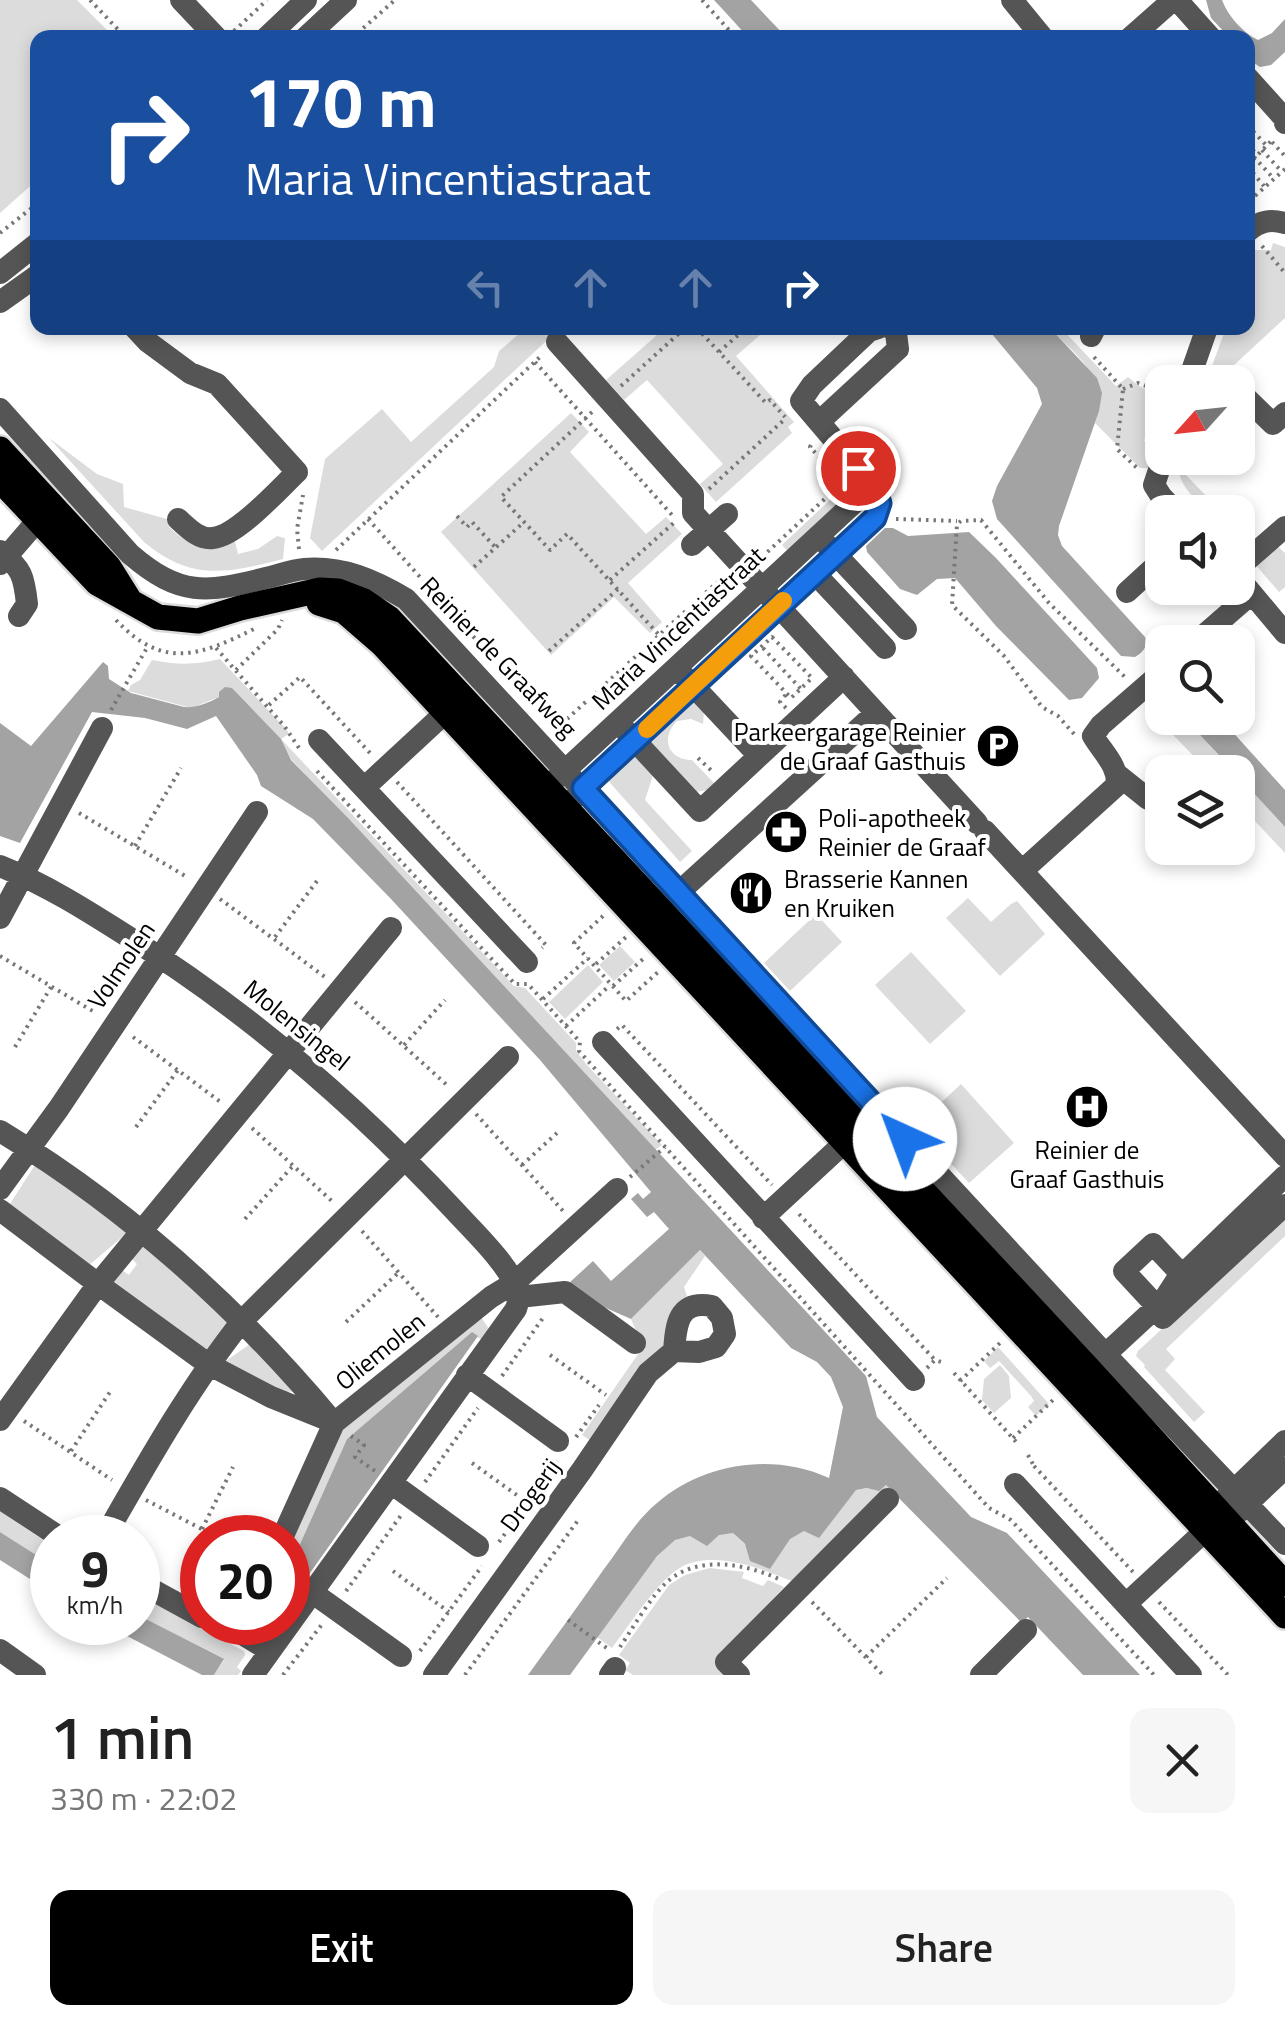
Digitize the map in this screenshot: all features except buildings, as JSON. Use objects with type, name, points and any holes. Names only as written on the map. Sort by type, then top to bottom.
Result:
[{"type":"main road","name":"Reinier de Graafweg","points":[[0,449],[97,582],[158,618],[198,621],[240,608],[288,608],[320,590],[338,591],[364,601],[389,618],[454,705],[558,798],[854,1134],[1088,1369],[1216,1520],[1285,1616]]},
{"type":"main road","name":"Reinier de Graafweg","points":[[0,480],[44,512]]},
{"type":"main road","name":"Reinier de Graafweg","points":[[1216,1520],[1285,1584]]},
{"type":"street","points":[[181,0],[209,30]]},
{"type":"street","points":[[274,30],[306,0]]},
{"type":"street","points":[[314,30],[346,0]]},
{"type":"street","points":[[1012,0],[1037,30]]},
{"type":"street","points":[[1145,9],[1180,5],[1203,30]]},
{"type":"street","points":[[1255,86],[1284,118],[1266,145]]},
{"type":"street","points":[[1255,227],[1271,219],[1285,223]]},
{"type":"street","points":[[0,272],[30,249]]},
{"type":"street","points":[[0,302],[30,281]]},
{"type":"street","points":[[142,335],[190,373],[216,384],[297,472],[234,531],[214,538],[201,536],[178,519]]},
{"type":"street","points":[[866,335],[812,385],[801,401],[870,482],[880,503],[875,518]]},
{"type":"street","points":[[819,422],[898,350],[896,335]]},
{"type":"street","points":[[1196,365],[1204,335]]},
{"type":"street","points":[[556,342],[694,494],[693,513],[699,539],[778,606],[1285,1156]]},
{"type":"street","points":[[1255,406],[1274,424],[1285,414]]},
{"type":"street","name":"Reinier de Graafweg","points":[[0,409],[130,554],[159,576],[194,590],[215,589],[301,569],[346,571],[374,580],[406,599],[566,770]]},
{"type":"street","points":[[1157,475],[1154,484],[1160,495]]},
{"type":"street","name":"Maria Vincentiastraat","points":[[558,798],[566,770],[855,502],[870,482]]},
{"type":"street","points":[[19,616],[28,604],[24,576],[16,565],[2,557],[44,512]]},
{"type":"street","points":[[699,539],[728,514]]},
{"type":"street","name":"Maria Vincentiastraat","points":[[558,798],[634,740],[875,518]]},
{"type":"street","points":[[1255,553],[1285,526]]},
{"type":"street","points":[[814,540],[825,543],[906,629]]},
{"type":"street","points":[[1127,592],[1145,576]]},
{"type":"street","points":[[811,578],[821,580],[885,648]]},
{"type":"street","points":[[1255,599],[1285,633]]},
{"type":"street","points":[[1211,625],[1228,605]]},
{"type":"street","points":[[676,667],[759,756]]},
{"type":"street","points":[[617,721],[700,811],[844,678]]},
{"type":"street","points":[[1022,872],[1117,785],[1114,764],[1093,736],[1145,687]]},
{"type":"street","points":[[364,788],[454,705]]},
{"type":"street","points":[[678,894],[876,712]]},
{"type":"street","points":[[0,918],[102,728]]},
{"type":"street","points":[[311,747],[364,788],[527,962]]},
{"type":"street","points":[[1118,776],[1145,797]]},
{"type":"street","name":"Reinier de Graafweg","points":[[558,798],[678,894],[1088,1369],[1240,1496],[1285,1544]]},
{"type":"street","name":"Volmolen","points":[[0,1190],[258,812]]},
{"type":"street","name":"Molensingel","points":[[0,866],[84,909],[160,957],[289,1051],[405,1158],[495,1254],[517,1290]]},
{"type":"street","points":[[3,1415],[98,1284],[392,928]]},
{"type":"street","points":[[594,1050],[762,1218],[914,1380]]},
{"type":"street","points":[[117,1515],[208,1364],[242,1321],[508,1057]]},
{"type":"street","points":[[0,1131],[142,1230],[242,1321],[338,1426]]},
{"type":"street","points":[[762,1218],[854,1134]]},
{"type":"street","points":[[1088,1369],[1129,1317],[1179,1278],[1285,1176]]},
{"type":"street","name":"Oliemolen","points":[[294,1515],[338,1426],[491,1297],[517,1290],[621,1185]]},
{"type":"street","points":[[1088,1369],[1142,1337],[1285,1204]]},
{"type":"street","points":[[0,1210],[208,1364],[338,1426]]},
{"type":"street","points":[[1150,1298],[1124,1271],[1153,1244],[1179,1278]]},
{"type":"street","points":[[1088,1369],[1163,1302],[1179,1278]]},
{"type":"street","points":[[517,1290],[565,1292],[635,1343]]},
{"type":"street","name":"Oliemolen","points":[[253,1675],[386,1480],[516,1309],[517,1290]]},
{"type":"street","name":"Drogerij","points":[[434,1675],[648,1372],[674,1351]]},
{"type":"street","points":[[467,1375],[558,1452]]},
{"type":"street","points":[[1126,1604],[1240,1496],[1285,1442]]},
{"type":"street","points":[[1240,1496],[1285,1468]]},
{"type":"street","points":[[386,1480],[489,1548]]},
{"type":"street","points":[[1016,1484],[1192,1675]]},
{"type":"street","points":[[0,1498],[30,1518]]},
{"type":"street","points":[[740,1675],[726,1662],[888,1499]]},
{"type":"street","points":[[313,1592],[410,1654]]},
{"type":"street","points":[[981,1675],[1026,1630]]},
{"type":"street","points":[[263,1645],[270,1651]]},
{"type":"street","points":[[0,1650],[34,1675]]},
{"type":"path","points":[[90,0],[118,30]]},
{"type":"path","points":[[235,30],[267,0]]},
{"type":"path","points":[[361,30],[395,0]]},
{"type":"path","points":[[702,0],[729,30]]},
{"type":"path","points":[[1266,145],[1285,156]]},
{"type":"path","points":[[1255,195],[1284,171],[1266,145]]},
{"type":"path","points":[[1266,145],[1274,179]]},
{"type":"path","points":[[1255,174],[1265,187]]},
{"type":"path","points":[[0,233],[30,209]]},
{"type":"path","points":[[1255,238],[1285,273]]},
{"type":"path","points":[[626,381],[677,335]]},
{"type":"path","points":[[703,335],[766,403],[770,400],[786,418],[718,482]]},
{"type":"path","points":[[719,352],[738,335]]},
{"type":"path","points":[[1093,340],[1124,389],[1118,449],[1154,484]]},
{"type":"path","points":[[330,555],[556,342]]},
{"type":"path","points":[[535,362],[699,539]]},
{"type":"path","points":[[1124,389],[1138,383],[1145,386]]},
{"type":"path","points":[[580,422],[502,496],[550,550],[567,534],[659,635]]},
{"type":"path","points":[[297,472],[306,480],[297,529],[301,569]]},
{"type":"path","points":[[458,516],[467,527],[472,522],[496,548]]},
{"type":"path","points":[[875,518],[924,522],[981,520],[1048,603],[1136,695]]},
{"type":"path","points":[[368,520],[531,701]]},
{"type":"path","points":[[962,521],[956,527],[952,605],[1004,656],[1042,707],[1058,716],[1075,734],[1093,736]]},
{"type":"path","points":[[474,567],[524,522]]},
{"type":"path","points":[[610,580],[673,524]]},
{"type":"path","name":"Maria Vincentiastraat","points":[[564,742],[556,728],[726,574],[734,583]]},
{"type":"path","points":[[549,651],[618,589]]},
{"type":"path","points":[[288,608],[216,648],[285,726],[311,747]]},
{"type":"path","points":[[236,670],[278,628],[288,608]]},
{"type":"path","points":[[772,636],[812,678],[791,698],[751,656],[762,647],[772,636]]},
{"type":"path","points":[[102,728],[148,646]]},
{"type":"path","points":[[762,647],[801,688]]},
{"type":"path","points":[[268,706],[300,677],[546,944],[510,979]]},
{"type":"path","points":[[135,846],[181,768]]},
{"type":"path","points":[[314,768],[510,979],[515,984],[528,984],[543,1000],[580,1042],[579,1051],[594,1050],[622,1024],[935,1360]]},
{"type":"path","points":[[274,939],[320,877]]},
{"type":"path","points":[[608,912],[574,943],[626,1000],[661,968]]},
{"type":"path","points":[[594,966],[629,934]]},
{"type":"path","points":[[566,1026],[648,954]]},
{"type":"path","points":[[543,1000],[588,958]]},
{"type":"path","points":[[15,1047],[52,986]]},
{"type":"path","points":[[403,1045],[445,1000]]},
{"type":"path","points":[[594,1050],[666,1146],[988,1508],[1012,1520],[1154,1675]]},
{"type":"path","points":[[136,1126],[178,1070]]},
{"type":"path","points":[[522,1165],[557,1134]]},
{"type":"path","points":[[621,1185],[666,1146]]},
{"type":"path","points":[[245,1219],[294,1165]]},
{"type":"path","points":[[346,1322],[399,1272]]},
{"type":"path","points":[[960,1381],[1005,1338]]},
{"type":"path","points":[[550,1355],[606,1395]]},
{"type":"path","points":[[1012,1438],[1088,1369]]},
{"type":"path","points":[[954,1374],[1018,1444]]},
{"type":"path","points":[[70,1452],[110,1392]]},
{"type":"path","points":[[3,1415],[180,1518]]},
{"type":"path","points":[[338,1426],[364,1445],[355,1456],[386,1480]]},
{"type":"path","points":[[410,1654],[449,1612],[489,1548],[528,1502],[558,1452]]},
{"type":"path","points":[[472,1463],[528,1502]]},
{"type":"path","points":[[1034,1466],[1228,1675]]},
{"type":"path","points":[[209,1515],[233,1467]]},
{"type":"path","points":[[465,1675],[579,1519]]},
{"type":"path","points":[[613,1666],[666,1582],[686,1569],[707,1564],[736,1566],[799,1588],[883,1675]]},
{"type":"path","points":[[393,1572],[449,1612]]},
{"type":"path","points":[[866,1657],[947,1578]]},
{"type":"path","points":[[568,1620],[600,1643]]},
{"type":"shaded area","points":[[0,0],[77,0],[107,30],[30,30],[30,186],[0,213]]},
{"type":"shaded area","points":[[714,0],[751,0],[779,30],[742,30]]},
{"type":"shaded area","points":[[1206,0],[1222,0],[1243,30],[1222,30],[1211,18]]},
{"type":"shaded area","points":[[1285,19],[1285,52],[1271,65],[1255,64],[1255,38],[1272,33]]},
{"type":"shaded area","points":[[1273,243],[1285,247],[1285,318],[1234,365],[1212,365],[1223,335],[1255,335],[1255,250],[1271,250]]},
{"type":"shaded area","points":[[518,335],[553,335],[322,551],[310,538],[325,459],[382,409],[411,442],[494,367],[499,351]]},
{"type":"shaded area","points":[[657,335],[760,335],[736,356],[794,422],[788,427],[792,433],[716,502],[700,484],[723,464],[647,380],[624,400],[606,380]]},
{"type":"shaded area","points":[[993,335],[1057,335],[1097,378],[1102,393],[1099,411],[1058,535],[1062,546],[1145,637],[1144,649],[1135,657],[1121,656],[997,519],[992,501],[997,486],[1042,404],[1037,388]]},
{"type":"shaded area","points":[[1057,335],[1068,335],[1116,386],[1128,377],[1145,389],[1145,468],[1140,468],[1095,423],[1098,393],[1089,370]]},
{"type":"shaded area","points":[[571,413],[589,432],[570,452],[646,534],[666,517],[682,534],[628,583],[662,622],[650,633],[614,597],[551,655],[441,532]]},
{"type":"shaded area","points":[[49,438],[97,474],[123,484],[124,507],[174,521],[169,527],[184,539],[208,547],[235,541],[238,554],[258,549],[277,536],[285,538],[283,559],[210,571],[178,564],[144,542]]},
{"type":"shaded area","points":[[1180,475],[1186,475],[1205,495],[1192,495]]},
{"type":"shaded area","points":[[849,482],[851,491],[791,555],[782,545]]},
{"type":"shaded area","points":[[885,528],[908,536],[969,532],[1097,668],[1099,678],[1082,698],[1069,700],[955,578],[937,579],[917,595],[900,589],[867,552],[866,546]]},
{"type":"shaded area","points":[[1275,544],[1285,553],[1285,587],[1279,592],[1255,562]]},
{"type":"shaded area","points":[[220,659],[287,730],[289,734],[281,739],[514,986],[525,988],[576,1043],[576,1051],[587,1065],[662,1145],[655,1150],[291,759],[280,739],[219,697],[191,708],[128,691],[152,660],[186,664]]},
{"type":"shaded area","points":[[103,662],[108,666],[109,679],[131,693],[184,707],[207,703],[219,697],[225,687],[232,688],[281,739],[291,760],[866,1376],[877,1417],[971,1517],[1007,1533],[1140,1675],[1083,1675],[1028,1617],[1022,1623],[886,1485],[879,1491],[856,1490],[819,1538],[804,1531],[790,1539],[770,1569],[750,1561],[745,1544],[733,1533],[719,1535],[707,1546],[690,1536],[675,1540],[657,1556],[570,1675],[528,1675],[635,1526],[675,1489],[717,1471],[762,1464],[785,1465],[829,1478],[843,1407],[831,1377],[817,1362],[791,1348],[700,1250],[631,1319],[597,1304],[569,1283],[593,1261],[611,1281],[669,1229],[654,1212],[647,1217],[631,1199],[638,1193],[643,1199],[651,1192],[540,1060],[391,899],[313,819],[261,786],[216,716],[187,729],[145,718],[92,712],[20,843],[0,836],[0,723],[31,746]]},
{"type":"shaded area","points":[[694,702],[704,710],[703,724],[691,719],[677,721],[668,741],[672,752],[692,760],[714,783],[707,790],[696,792],[646,739],[685,704]]},
{"type":"shaded area","points":[[1173,735],[1200,735],[1219,755],[1193,755]]},
{"type":"shaded area","points":[[1200,735],[1235,735],[1253,755],[1219,755]]},
{"type":"shaded area","points":[[632,755],[654,772],[645,800],[692,851],[680,862],[604,776]]},
{"type":"shaded area","points":[[1255,757],[1285,790],[1285,827],[1255,794]]},
{"type":"shaded area","points":[[1255,794],[1285,827],[1285,853],[1255,821]]},
{"type":"shaded area","points":[[968,898],[991,922],[1017,901],[1045,934],[1000,976],[946,918]]},
{"type":"shaded area","points":[[816,914],[842,942],[790,991],[764,963]]},
{"type":"shaded area","points":[[620,946],[635,962],[614,981],[599,965]]},
{"type":"shaded area","points":[[911,952],[966,1011],[930,1044],[875,985]]},
{"type":"shaded area","points":[[588,965],[603,982],[565,1019],[549,1002]]},
{"type":"shaded area","points":[[961,1084],[1014,1143],[969,1183],[916,1126]]},
{"type":"shaded area","points":[[35,1165],[133,1228],[88,1266],[6,1210]]},
{"type":"shaded area","points":[[1285,1215],[1285,1236],[1166,1349],[1175,1359],[1165,1370],[1205,1412],[1194,1422],[1144,1367],[1136,1356],[1138,1351]]},
{"type":"shaded area","points":[[145,1239],[232,1318],[206,1358],[111,1284],[122,1270],[129,1275],[137,1264],[131,1258]]},
{"type":"shaded area","points":[[700,1250],[705,1256],[684,1287],[689,1302],[665,1345],[594,1443],[582,1435],[643,1347],[631,1319]]},
{"type":"shaded area","points":[[481,1317],[489,1329],[482,1340],[471,1333],[347,1439],[310,1522],[310,1515],[301,1515],[340,1430]]},
{"type":"shaded area","points":[[472,1332],[478,1336],[310,1573],[310,1522],[347,1439]]},
{"type":"shaded area","points":[[253,1342],[300,1391],[271,1393],[220,1365]]},
{"type":"shaded area","points":[[998,1347],[1049,1404],[1036,1416],[1028,1407],[1034,1401],[1031,1396],[999,1361],[990,1368],[984,1361]]},
{"type":"shaded area","points":[[1000,1365],[1009,1376],[1011,1398],[994,1413],[982,1400],[984,1379]]},
{"type":"shaded area","points":[[887,1485],[892,1490],[796,1583],[741,1564],[696,1562],[683,1566],[664,1581],[612,1648],[597,1637],[645,1569],[677,1539],[733,1533],[770,1569],[789,1539],[856,1490]]},
{"type":"shaded area","points":[[0,1511],[30,1531],[30,1551],[0,1532]]},
{"type":"shaded area","points":[[0,1532],[30,1551],[30,1579],[0,1560]]},
{"type":"shaded area","points":[[710,1568],[744,1572],[742,1578],[763,1586],[768,1580],[784,1587],[723,1653],[730,1675],[633,1675],[625,1670],[630,1663],[619,1655],[669,1585],[685,1575]]},
{"type":"shaded area","points":[[160,1607],[180,1616],[180,1637],[160,1627]]},
{"type":"shaded area","points":[[160,1626],[180,1636],[180,1645],[197,1645],[224,1659],[214,1675],[202,1675],[144,1645],[160,1645]]},
{"type":"shaded area","points":[[195,1645],[233,1645],[244,1651],[238,1675],[214,1675],[224,1660]]},
{"type":"slow traffic","points":[[647,729],[783,601]]},
{"type":"place","name":"Parkeergarage Reinier de Graaf Gasthuis","points":[[998,746]]},
{"type":"place","name":"Poli-apotheek Reinier de Graaf","points":[[786,832]]},
{"type":"place","name":"Brasserie Kannen en Kruiken","points":[[751,893]]},
{"type":"place","name":"Reinier de Graaf Gasthuis","points":[[1087,1107]]},
{"type":"route","points":[[858,468],[878,494],[880,503],[875,518],[583,788],[905,1139]]}]
